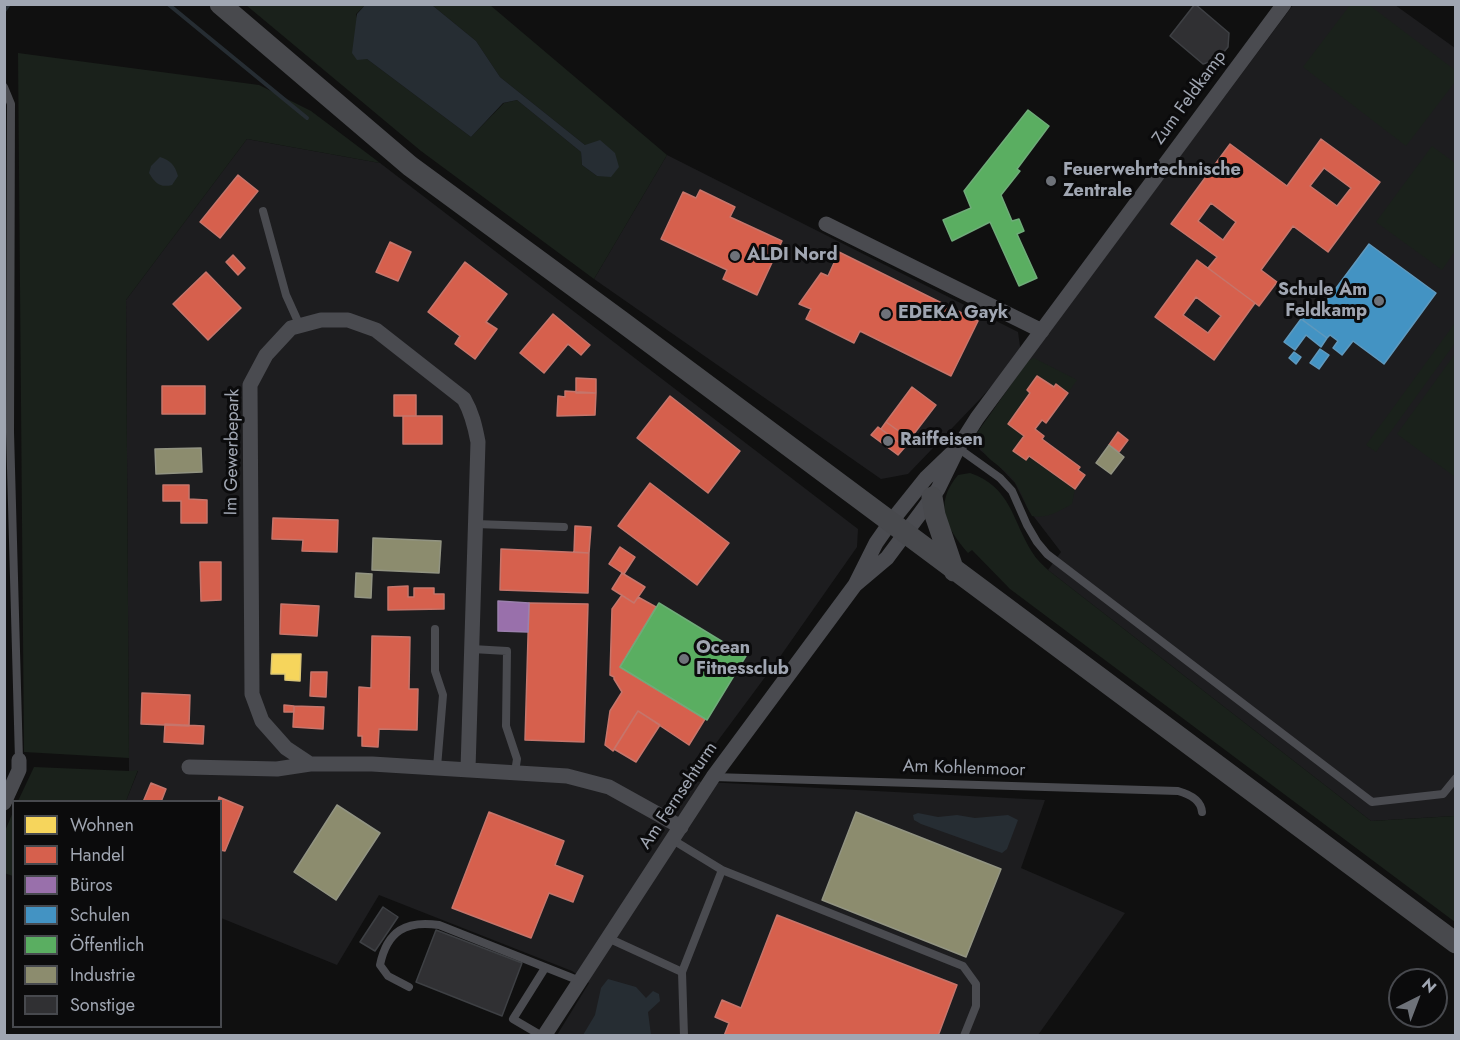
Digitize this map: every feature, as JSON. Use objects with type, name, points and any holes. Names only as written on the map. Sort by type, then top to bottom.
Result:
[{"type":"main road","points":[[220,4],[410,166],[1455,943]]},
{"type":"main road","points":[[932,497],[935,515],[954,570]]},
{"type":"street","name":"Zum Feldkamp","points":[[897,528],[926,478],[958,447],[1284,4]]},
{"type":"street","points":[[826,224],[1042,331]]},
{"type":"street","name":"Im Gewerbepark","points":[[310,764],[286,748],[262,721],[252,694],[250,385],[266,355],[291,328],[321,320],[348,320],[376,330],[464,399],[471,410],[478,442],[468,769]]},
{"type":"street","name":"Zum Feldkamp","points":[[897,528],[932,497],[958,447]]},
{"type":"street","name":"Am Fernsehturm","points":[[543,1035],[713,777],[855,585],[887,558],[897,528]]},
{"type":"street","points":[[4,802],[19,770],[19,760]]},
{"type":"street","points":[[189,767],[277,770],[310,764],[372,764],[567,776],[609,787],[677,833]]},
{"type":"lane","points":[[4,87],[10,104],[10,432],[19,760]]},
{"type":"lane","points":[[263,211],[286,295],[300,326]]},
{"type":"lane","points":[[958,447],[1000,478],[1012,492],[1027,525],[1047,554],[1372,802],[1443,794],[1455,778]]},
{"type":"lane","points":[[475,524],[564,527]]},
{"type":"lane","points":[[435,629],[435,671],[443,695],[437,767]]},
{"type":"lane","points":[[470,649],[507,651],[506,726],[517,759],[515,772]]},
{"type":"lane","name":"Am Kohlenmoor","points":[[713,777],[1178,791],[1189,794],[1202,807],[1202,812]]},
{"type":"lane","points":[[677,833],[722,870],[963,966],[976,984],[976,1006],[964,1035]]},
{"type":"lane","points":[[684,1035],[682,972],[722,870]]},
{"type":"lane","points":[[409,987],[388,976],[380,965],[383,952],[394,933],[410,926],[427,924],[439,926],[579,981]]},
{"type":"lane","points":[[608,938],[682,972]]},
{"type":"lane","points":[[543,1035],[513,1019],[545,968]]},
{"type":"shaded area","points":[[246,5],[365,5],[356,14],[367,59],[471,137],[504,103],[517,100],[581,152],[582,165],[597,176],[585,145],[500,77],[476,41],[432,5],[490,5],[667,155],[594,279],[421,151]]},
{"type":"shaded area","points":[[365,5],[432,5],[476,41],[500,77],[585,145],[600,140],[615,153],[619,167],[611,177],[597,176],[582,165],[581,152],[517,100],[503,103],[471,137],[367,59],[357,60],[352,53],[357,14]]},
{"type":"shaded area","name":"Schule Am Feldkamp","points":[[1293,5],[1395,5],[1455,48],[1455,816],[1371,821],[1048,570],[1061,552],[1028,509],[1015,483],[980,450],[977,443],[977,433],[1040,344]]},
{"type":"shaded area","points":[[1350,5],[1369,5],[1455,70],[1455,82],[1406,146],[1303,67]]},
{"type":"shaded area","points":[[18,53],[259,85],[311,111],[380,163],[247,139],[126,300],[129,758],[24,752]]},
{"type":"shaded area","points":[[247,139],[380,163],[858,529],[857,547],[777,661],[688,781],[1045,800],[1021,868],[1125,913],[1038,1035],[557,1035],[589,983],[572,971],[379,895],[337,965],[222,918],[222,800],[126,800],[138,771],[129,771],[126,300]]},
{"type":"shaded area","points":[[1432,146],[1455,163],[1455,251],[1442,270],[1376,222]]},
{"type":"shaded area","points":[[667,155],[1018,332],[1021,353],[908,474],[881,479],[594,279]]},
{"type":"shaded area","points":[[160,157],[172,164],[177,172],[178,176],[172,185],[158,184],[149,173],[151,166]]},
{"type":"shaded area","points":[[1455,323],[1455,343],[1376,452],[1366,445]]},
{"type":"shaded area","points":[[1455,354],[1455,477],[1397,434]]},
{"type":"shaded area","points":[[1034,358],[1077,380],[1068,393],[1037,376],[1027,390],[1030,393],[1008,424],[1024,436],[1014,450],[1029,456],[1075,489],[1072,504],[1053,514],[1038,517],[1032,516],[1014,481],[985,455],[978,442],[977,433],[1028,361]]},
{"type":"shaded area","points":[[970,473],[984,479],[1002,496],[1032,552],[1048,570],[1371,821],[1455,816],[1455,922],[1010,589],[972,550],[968,553],[949,525],[944,506],[950,486],[958,475]]},
{"type":"shaded area","points":[[34,767],[138,770],[126,800],[18,800]]},
{"type":"shaded area","points":[[918,813],[938,817],[957,815],[975,818],[1008,815],[1018,820],[1007,849],[1002,853],[921,824],[914,820],[913,815]]},
{"type":"shaded area","points":[[12,814],[12,876],[4,873],[5,831]]},
{"type":"shaded area","points":[[608,979],[636,987],[646,998],[653,991],[659,994],[660,1001],[648,1012],[651,1035],[583,1035],[595,1015],[601,988]]},
{"type":"building: Wohnen","points":[[272,654],[301,654],[300,681],[285,680],[285,674],[271,674]]},
{"type":"building: Handel","points":[[1321,139],[1380,182],[1328,252],[1293,226],[1261,270],[1277,282],[1259,306],[1208,268],[1217,257],[1171,224],[1230,144],[1287,186]],"holes":[[[1324,168],[1351,188],[1337,206],[1310,186]],[[1211,203],[1236,222],[1223,240],[1198,221]]]},
{"type":"building: Handel","points":[[238,175],[258,191],[220,238],[200,222]]},
{"type":"building: Handel","name":"ALDI Nord","points":[[700,190],[735,207],[730,217],[782,241],[757,295],[723,279],[727,270],[661,239],[683,192],[696,198]]},
{"type":"building: Handel","points":[[390,242],[411,252],[398,281],[376,272]]},
{"type":"building: Handel","name":"EDEKA Gayk","points":[[839,252],[978,321],[951,376],[860,331],[854,343],[806,319],[811,309],[799,304],[821,273],[828,276]]},
{"type":"building: Handel","points":[[233,255],[245,268],[238,275],[226,262]]},
{"type":"building: Handel","points":[[1197,260],[1255,303],[1214,360],[1155,317]],"holes":[[[1196,297],[1221,316],[1208,333],[1183,315]]]},
{"type":"building: Handel","points":[[465,262],[507,294],[486,322],[497,329],[475,359],[455,344],[460,336],[428,312]]},
{"type":"building: Handel","points":[[206,272],[241,308],[208,340],[173,304]]},
{"type":"building: Handel","points":[[553,314],[590,345],[581,355],[568,344],[544,373],[520,353]]},
{"type":"building: Handel","points":[[1037,376],[1054,387],[1056,384],[1068,393],[1046,423],[1042,420],[1035,429],[1044,436],[1042,439],[1080,467],[1078,470],[1085,475],[1075,489],[1029,456],[1026,460],[1013,451],[1024,436],[1008,424],[1030,393],[1027,390]]},
{"type":"building: Handel","points":[[576,378],[596,379],[596,393],[576,393]]},
{"type":"building: Handel","points":[[162,386],[205,386],[205,414],[162,414]]},
{"type":"building: Handel","points":[[912,387],[936,405],[910,439],[886,422]]},
{"type":"building: Handel","points":[[565,391],[596,393],[595,415],[557,416],[558,396],[565,397]]},
{"type":"building: Handel","points":[[394,395],[416,395],[416,416],[394,416]]},
{"type":"building: Handel","points":[[670,396],[740,451],[708,493],[637,438]]},
{"type":"building: Handel","points":[[403,416],[442,416],[442,444],[403,444]]},
{"type":"building: Handel","points":[[886,422],[910,439],[905,447],[881,429]]},
{"type":"building: Handel","name":"Raiffeisen","points":[[878,427],[905,447],[898,455],[871,435]]},
{"type":"building: Handel","points":[[1118,432],[1128,440],[1119,452],[1109,445]]},
{"type":"building: Handel","points":[[650,483],[729,543],[697,585],[618,526]]},
{"type":"building: Handel","points":[[163,485],[189,485],[189,499],[207,500],[207,523],[181,523],[181,501],[163,501]]},
{"type":"building: Handel","points":[[273,518],[338,520],[337,552],[302,551],[303,540],[272,539]]},
{"type":"building: Handel","points":[[575,526],[591,527],[589,553],[574,552]]},
{"type":"building: Handel","points":[[620,547],[635,557],[624,574],[609,564]]},
{"type":"building: Handel","points":[[501,549],[589,553],[588,593],[500,590]]},
{"type":"building: Handel","points":[[200,562],[221,562],[221,600],[201,601]]},
{"type":"building: Handel","points":[[622,573],[645,587],[634,603],[612,589]]},
{"type":"building: Handel","points":[[408,586],[408,597],[414,597],[414,588],[434,588],[434,594],[444,594],[444,609],[388,610],[388,587]]},
{"type":"building: Handel","points":[[622,595],[634,603],[638,597],[656,607],[620,667],[705,719],[689,745],[638,711],[613,751],[605,745],[610,711],[622,692],[614,677],[610,675],[612,609]]},
{"type":"building: Handel","points":[[529,603],[588,604],[584,742],[525,740]]},
{"type":"building: Handel","points":[[281,604],[319,606],[317,636],[280,634]]},
{"type":"building: Handel","points":[[372,636],[410,637],[409,689],[418,689],[417,730],[379,729],[378,747],[362,746],[362,736],[358,736],[359,687],[371,688]]},
{"type":"building: Handel","points":[[311,672],[327,672],[326,697],[310,696]]},
{"type":"building: Handel","points":[[142,693],[190,695],[189,726],[141,724]]},
{"type":"building: Handel","points":[[284,705],[294,706],[294,712],[284,712]]},
{"type":"building: Handel","points":[[294,706],[324,707],[323,729],[293,727]]},
{"type":"building: Handel","points":[[638,711],[660,725],[636,762],[614,749]]},
{"type":"building: Handel","points":[[165,724],[204,726],[203,744],[164,742]]},
{"type":"building: Handel","points":[[151,783],[166,789],[162,800],[144,800]]},
{"type":"building: Handel","points":[[219,797],[243,807],[225,851],[222,850],[222,800],[218,800]]},
{"type":"building: Handel","points":[[489,812],[564,841],[555,865],[583,876],[573,902],[549,893],[531,938],[452,908]]},
{"type":"building: Handel","points":[[777,915],[957,985],[938,1036],[724,1036],[729,1023],[715,1017],[722,1000],[741,1008]]},
{"type":"building: Büros","points":[[498,601],[529,603],[528,632],[498,631]]},
{"type":"building: Schulen","points":[[1369,244],[1436,293],[1384,364],[1353,341],[1342,355],[1333,348],[1338,341],[1330,335],[1327,338],[1300,318],[1307,308],[1316,315]]},
{"type":"building: Schulen","points":[[1301,319],[1327,338],[1321,347],[1306,335],[1295,350],[1284,342]]},
{"type":"building: Schulen","points":[[1320,349],[1329,355],[1319,369],[1310,363]]},
{"type":"building: Schulen","points":[[1294,352],[1301,357],[1296,364],[1289,358]]},
{"type":"building: Öffentlich","points":[[1028,110],[1049,126],[1017,169],[1020,171],[1001,195],[1012,221],[1019,219],[1024,231],[1017,234],[1037,278],[1019,286],[990,222],[952,241],[943,220],[971,208],[964,191]]},
{"type":"building: Öffentlich","points":[[659,603],[746,656],[707,720],[620,667]]},
{"type":"building: Industrie","points":[[1109,445],[1124,457],[1111,474],[1096,463]]},
{"type":"building: Industrie","points":[[201,448],[202,472],[156,474],[155,449]]},
{"type":"building: Industrie","points":[[373,538],[441,541],[439,573],[372,570]]},
{"type":"building: Industrie","points":[[356,573],[372,574],[371,598],[355,597]]},
{"type":"building: Industrie","points":[[337,805],[380,833],[336,900],[294,872]]},
{"type":"building: Industrie","points":[[856,812],[1001,869],[966,957],[822,900]]},
{"type":"building: Sonstige","points":[[1195,4],[1229,33],[1228,47],[1217,60],[1203,64],[1170,36]]},
{"type":"building: Sonstige","points":[[383,907],[398,917],[375,951],[360,942]]},
{"type":"building: Sonstige","points":[[436,930],[522,963],[502,1016],[416,982]]},
{"type":"waterway","points":[[4,11],[9,4]]},
{"type":"waterway","points":[[168,4],[307,118]]},
{"type":"place","name":"Feuerwehrtechnische Zentrale","points":[[1051,181]]},
{"type":"place","name":"ALDI Nord","points":[[735,256]]},
{"type":"place","name":"Schule Am Feldkamp","points":[[1379,301]]},
{"type":"place","name":"EDEKA Gayk","points":[[886,314]]},
{"type":"place","name":"Raiffeisen","points":[[888,441]]},
{"type":"place","name":"Ocean Fitnessclub","points":[[684,659]]}]
